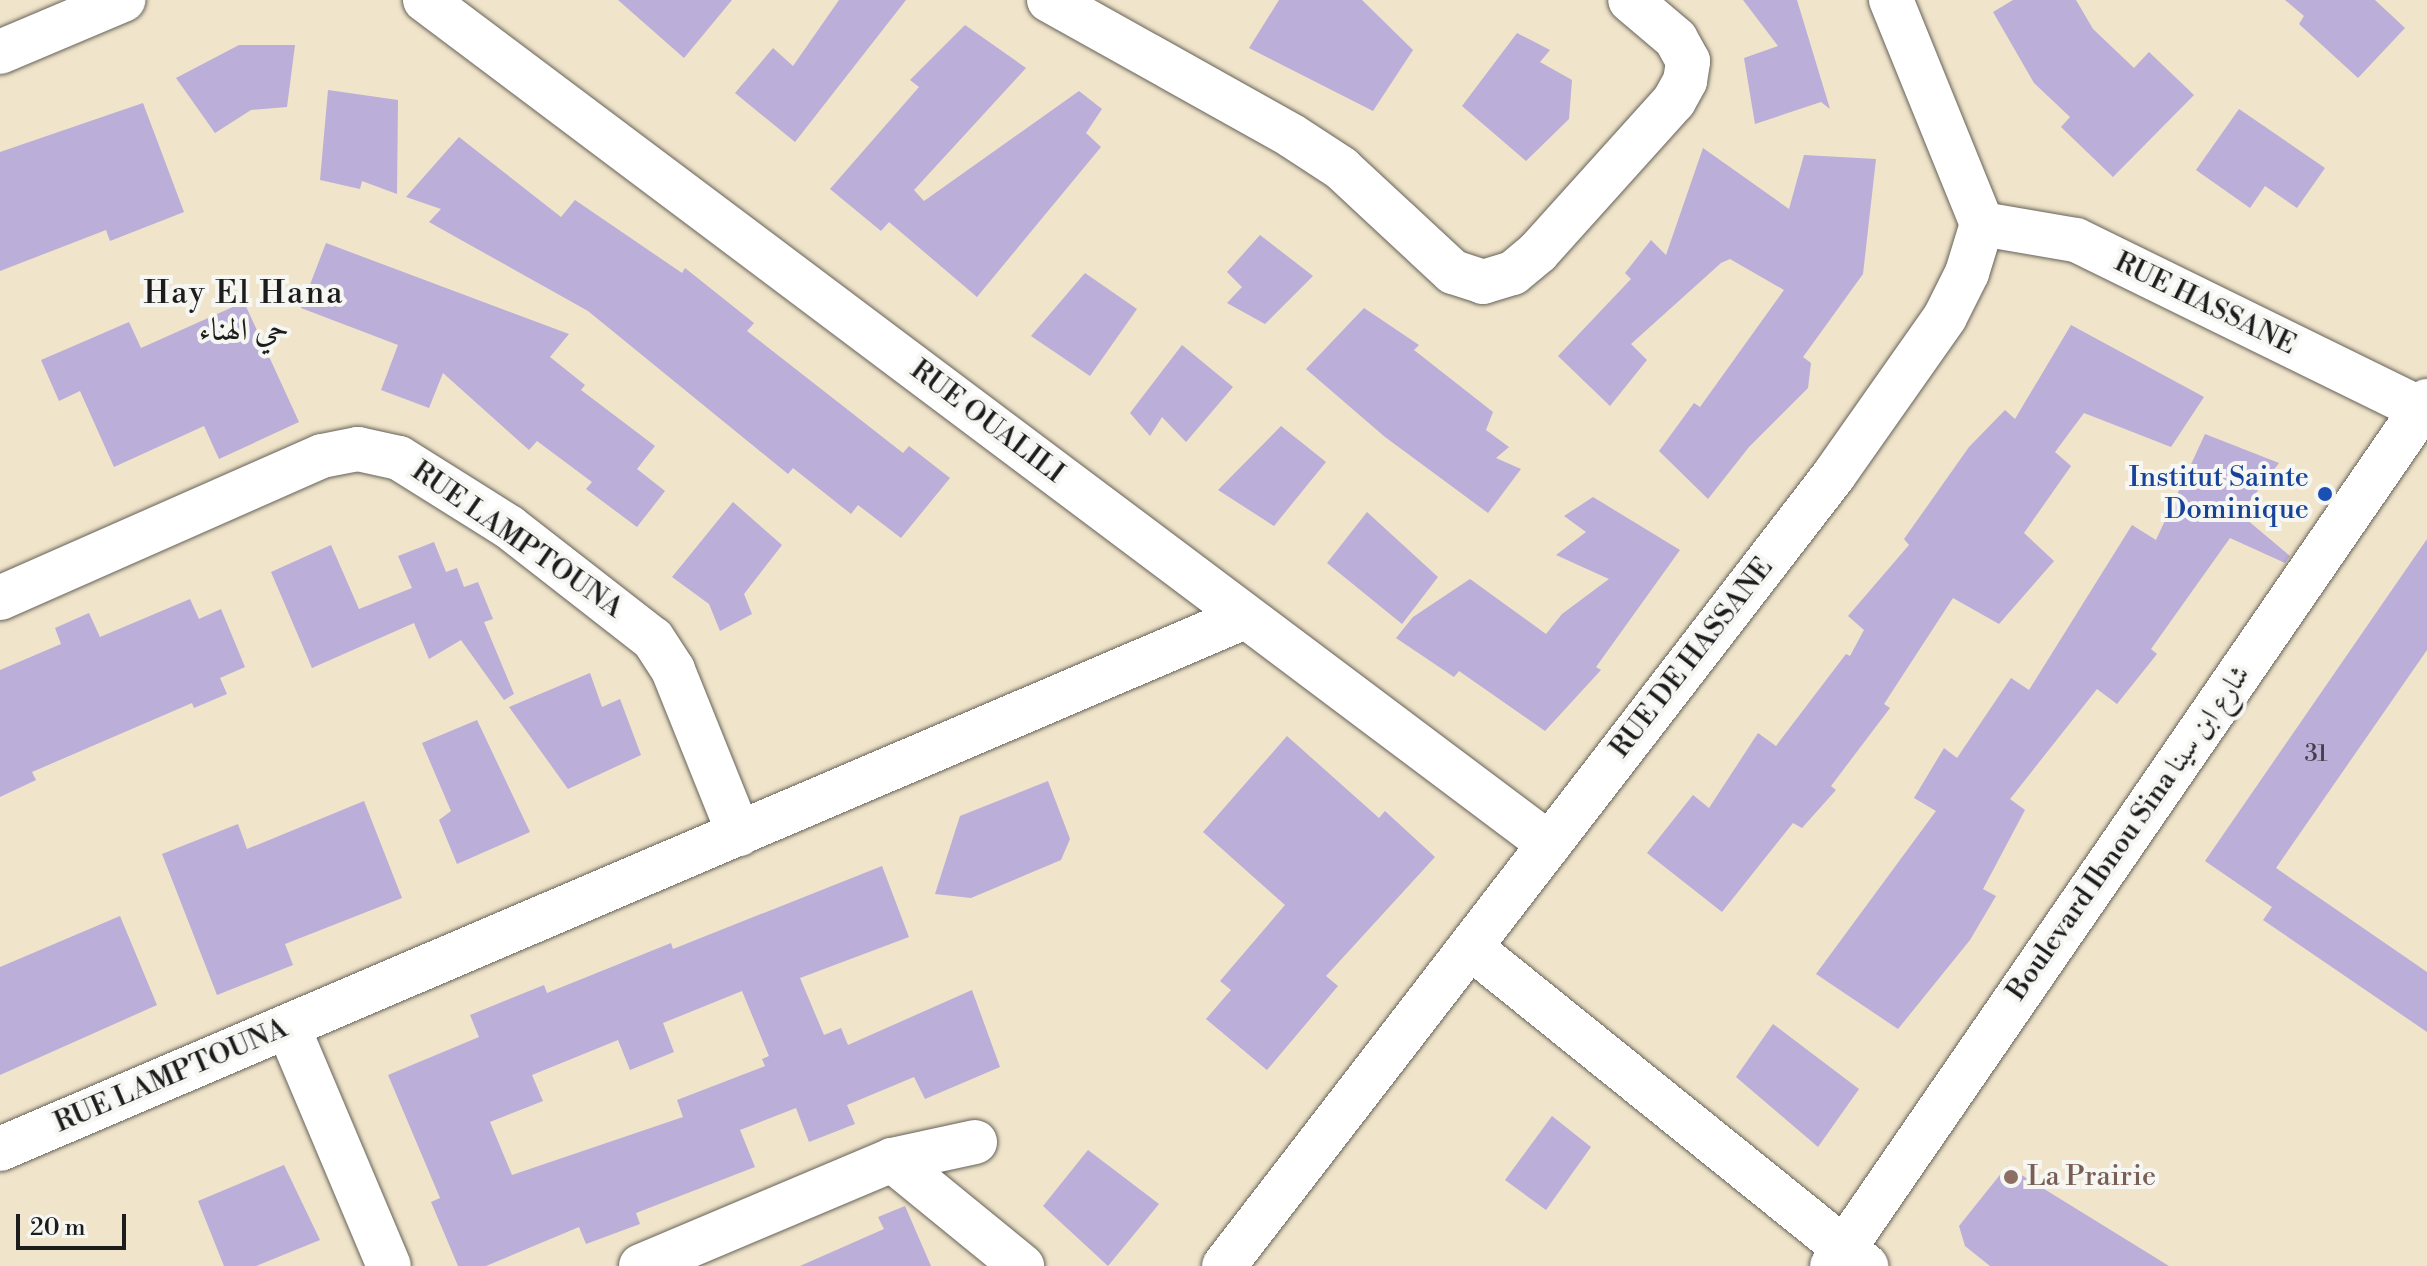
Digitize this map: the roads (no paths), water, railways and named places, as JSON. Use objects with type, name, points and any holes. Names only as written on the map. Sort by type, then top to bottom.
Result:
[{"type":"street","points":[[0,52],[123,0]]},
{"type":"street","name":"RUE OUALILI","points":[[425,0],[1549,844]]},
{"type":"street","points":[[1049,0],[1292,136],[1341,168],[1453,272],[1483,282],[1513,273],[1538,252],[1674,101],[1685,81],[1688,61],[1676,39],[1630,0]]},
{"type":"street","points":[[1891,0],[1982,224]]},
{"type":"street","name":"RUE HASSANE","points":[[1982,224],[2076,240],[2425,407]]},
{"type":"street","name":"RUE DE HASSANE","points":[[1224,1266],[1903,380],[1945,317],[1967,273],[1982,224]]},
{"type":"street","name":"Boulevard Ibnou Sina شارع ابن سينا","points":[[1847,1260],[2425,407]]},
{"type":"street","name":"RUE LAMPTOUNA","points":[[0,598],[322,456],[358,449],[399,458],[509,527],[653,639],[673,670],[739,834]]},
{"type":"street","name":"RUE LAMPTOUNA","points":[[0,1149],[1245,617]]},
{"type":"street","points":[[1470,947],[1847,1260]]},
{"type":"street","points":[[288,1027],[389,1266]]},
{"type":"street","points":[[641,1266],[892,1160],[975,1142]]},
{"type":"street","points":[[892,1160],[1022,1266]]},
{"type":"place","name":"Institut Sainte Dominique","points":[[2325,494]]},
{"type":"place","name":"La Prairie","points":[[2011,1177]]},
{"type":"district","name":"Hay El Hana حي الهناء","points":[[244,312]]}]
